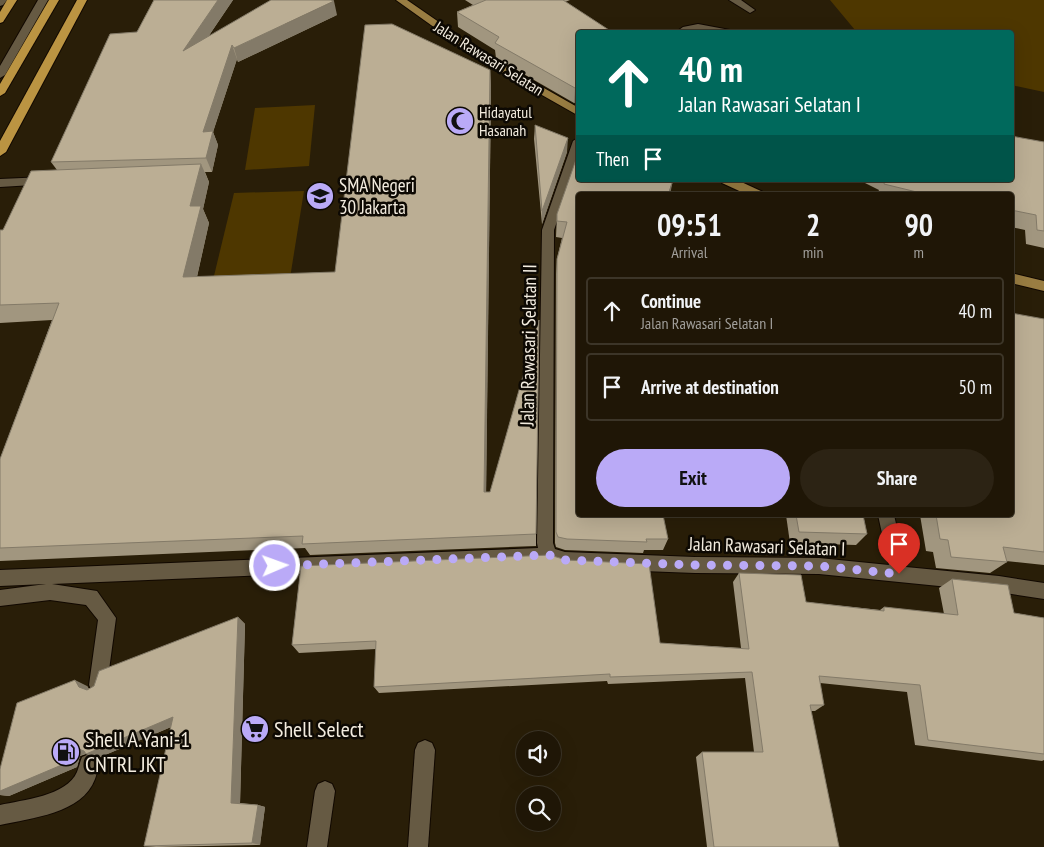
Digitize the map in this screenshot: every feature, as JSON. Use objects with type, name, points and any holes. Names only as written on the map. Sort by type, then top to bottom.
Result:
[{"type":"highway","points":[[0,20],[12,0]]},
{"type":"highway","points":[[0,92],[54,0]]},
{"type":"highway","points":[[0,152],[82,0]]},
{"type":"main road","name":"Jalan Rawasari Selatan","points":[[401,0],[484,58],[576,111]]},
{"type":"main road","points":[[731,182],[753,192]]},
{"type":"main road","points":[[1014,279],[1044,286]]},
{"type":"street","points":[[0,75],[43,0]]},
{"type":"street","points":[[734,0],[750,10]]},
{"type":"street","points":[[688,30],[699,27],[715,30]]},
{"type":"street","name":"Jalan Rawasari Selatan II","points":[[549,555],[545,543],[548,230],[576,149]]},
{"type":"street","points":[[0,182],[60,181]]},
{"type":"street","points":[[886,517],[899,574]]},
{"type":"street","name":"Jalan Rawasari Selatan I","points":[[0,578],[549,555],[565,560],[695,565],[819,566],[999,584],[1044,591]]},
{"type":"street","points":[[0,598],[50,592],[91,597],[108,618],[98,685]]},
{"type":"street","points":[[418,847],[425,750]]},
{"type":"street","points":[[0,815],[35,807],[71,795],[82,783],[89,769],[89,764]]},
{"type":"street","points":[[317,847],[325,791]]},
{"type":"shaded area","points":[[830,0],[1044,0],[1044,92],[1014,86],[1014,30],[855,30]]},
{"type":"shaded area","points":[[315,105],[309,166],[245,170],[255,108]]},
{"type":"shaded area","points":[[304,191],[290,278],[213,280],[234,193]]},
{"type":"building","points":[[154,0],[218,0],[183,51],[271,0],[334,1],[234,48],[232,45],[203,132],[213,131],[206,158],[51,162],[110,34],[137,32]]},
{"type":"building","points":[[486,0],[563,0],[609,30],[576,30],[575,88],[495,43],[499,37],[457,12]]},
{"type":"building","points":[[392,24],[490,70],[484,492],[490,492],[539,320],[536,534],[302,544],[303,536],[0,548],[0,459],[59,303],[0,305],[0,230],[3,230],[31,171],[201,164],[190,206],[201,206],[183,277],[335,272],[365,25]]},
{"type":"building","points":[[535,125],[568,138],[542,211]]},
{"type":"building","points":[[1014,137],[1044,142],[1044,231],[1037,230],[1036,215],[1014,211],[1014,192],[917,192],[884,184],[884,182],[1014,182]]},
{"type":"building","points":[[576,160],[576,182],[672,182],[669,192],[576,192],[576,517],[663,517],[668,539],[646,539],[647,542],[567,539],[558,537],[556,532],[557,259],[567,222],[557,221],[557,214]]},
{"type":"building","points":[[1014,314],[1044,319],[1044,552],[1003,547],[1007,562],[951,557],[948,540],[940,539],[936,517],[1014,517]]},
{"type":"building","points":[[796,517],[863,517],[867,534],[799,532]]},
{"type":"building","points":[[550,555],[566,560],[649,564],[660,643],[749,649],[739,573],[801,575],[806,602],[884,611],[884,607],[958,615],[952,579],[1008,585],[1014,613],[1044,618],[1044,754],[928,740],[920,685],[819,676],[824,705],[810,705],[839,847],[714,847],[702,752],[763,752],[752,672],[610,677],[610,674],[374,687],[376,641],[292,645],[301,566]]},
{"type":"building","points":[[238,617],[231,803],[258,805],[252,843],[144,846],[173,717],[86,754],[84,751],[76,748],[67,753],[64,764],[0,791],[0,769],[17,703],[75,680],[79,687],[87,690],[94,686],[99,671]]},
{"type":"place","name":"Hidayatul Hasanah","points":[[460,121]]},
{"type":"place","name":"SMA Negeri 30 Jakarta","points":[[320,196]]},
{"type":"place","name":"Shell Select","points":[[255,729]]},
{"type":"place","name":"Shell A.Yani-1 CNTRL JKT","points":[[66,752]]},
{"type":"route","points":[[275,566],[549,555],[565,560],[695,565],[819,566],[899,574]]}]
